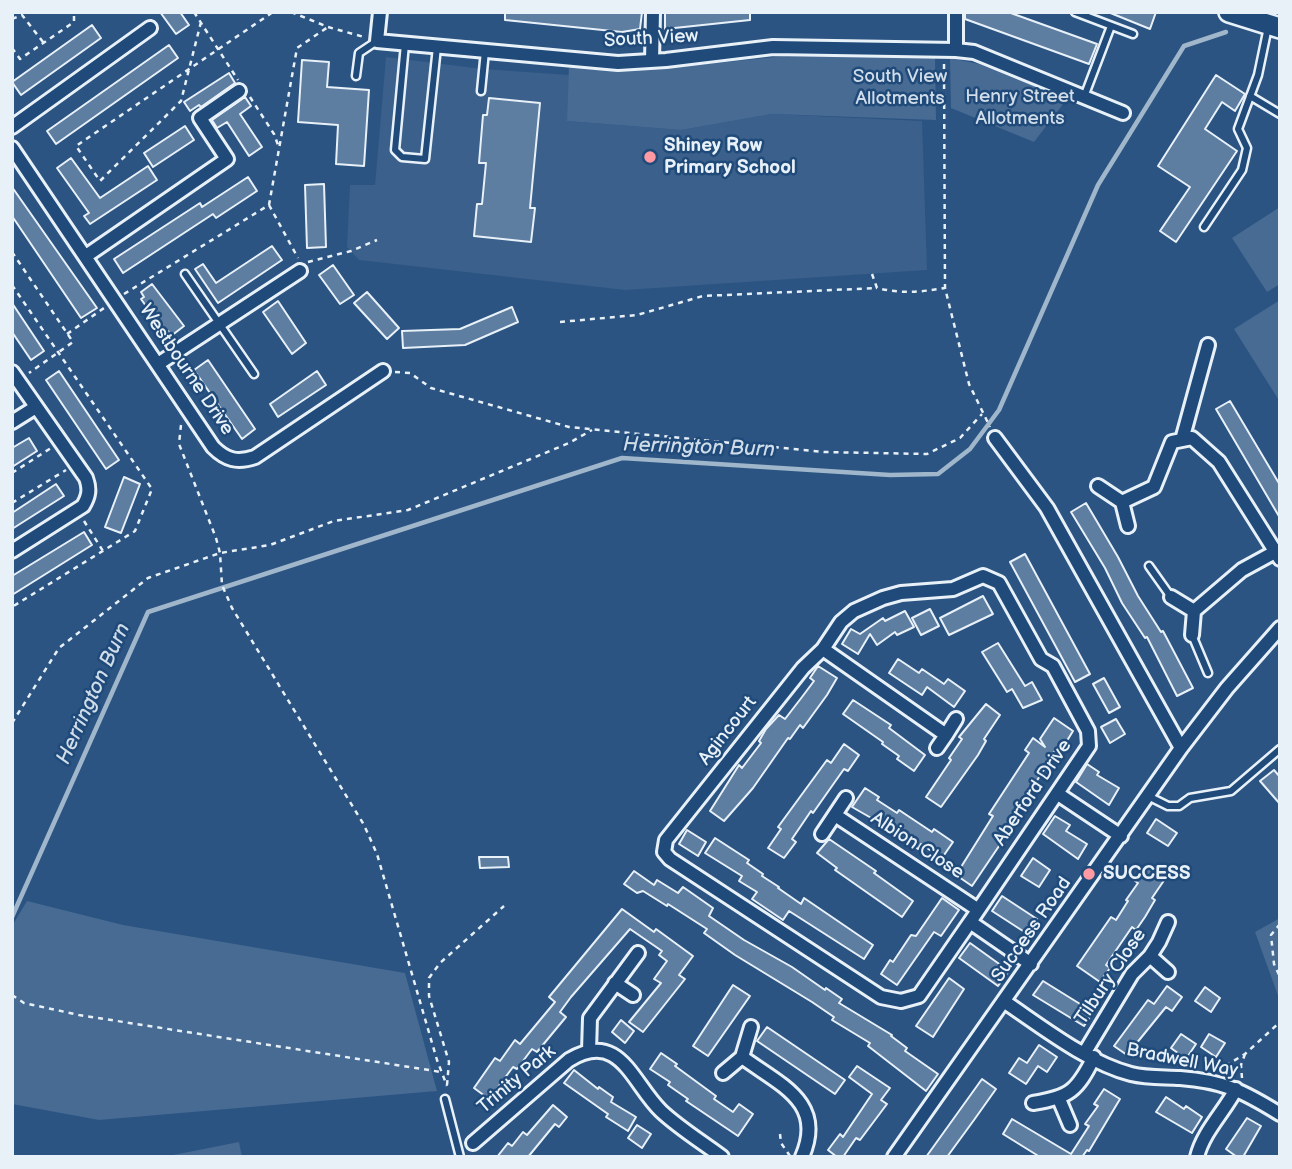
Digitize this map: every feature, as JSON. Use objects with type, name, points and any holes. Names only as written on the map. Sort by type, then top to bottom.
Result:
[{"type":"main road","points":[[1229,12],[1274,26]]},
{"type":"street","points":[[377,41],[380,12]]},
{"type":"street","points":[[652,61],[653,12]]},
{"type":"street","points":[[950,50],[956,12]]},
{"type":"street","points":[[12,127],[150,28]]},
{"type":"street","name":"South View","points":[[377,41],[618,63],[773,47],[974,52],[1123,113]]},
{"type":"street","points":[[86,256],[227,159],[200,118],[239,91]]},
{"type":"street","name":"Westbourne Drive","points":[[12,148],[213,447],[222,456],[232,461],[244,461],[267,451],[383,372]]},
{"type":"street","points":[[158,364],[300,271]]},
{"type":"street","points":[[1182,440],[1208,345]]},
{"type":"street","points":[[12,551],[80,508],[88,497],[89,488],[76,464],[15,376]]},
{"type":"street","points":[[12,422],[36,407]]},
{"type":"street","points":[[995,438],[1047,508],[1181,748]]},
{"type":"street","points":[[1122,502],[1154,487],[1172,442],[1192,438],[1219,462],[1277,555],[1242,570],[1194,611],[1192,635]]},
{"type":"street","points":[[1098,486],[1122,502],[1128,526]]},
{"type":"street","name":"Agincourt","points":[[666,840],[803,668],[823,649],[841,622],[854,611],[901,593],[953,589],[983,576],[992,578]]},
{"type":"street","name":"Aberford Drive","points":[[666,840],[664,852],[670,859],[881,997],[901,1001],[919,996],[1089,746],[1088,732],[1053,666],[1041,659],[999,583],[992,578]]},
{"type":"street","points":[[1171,597],[1194,611]]},
{"type":"street","name":"Success Road","points":[[894,1157],[1181,748],[1227,688],[1280,628]]},
{"type":"street","points":[[823,649],[946,735]]},
{"type":"street","points":[[937,748],[956,719]]},
{"type":"street","points":[[1058,794],[1121,836]]},
{"type":"street","points":[[822,834],[846,798]]},
{"type":"street","name":"Albion Close","points":[[835,815],[977,909]]},
{"type":"street","points":[[970,922],[1031,964]]},
{"type":"street","name":"Tilbury Close","points":[[1059,1099],[1076,1088],[1089,1055],[1132,974],[1150,956],[1168,922]]},
{"type":"street","points":[[638,953],[590,1018],[589,1051],[600,1051],[620,1058],[646,1095],[665,1115],[722,1157]]},
{"type":"street","points":[[1150,956],[1168,972]]},
{"type":"street","points":[[615,983],[633,995]]},
{"type":"street","name":"Bradwell Way","points":[[1005,1002],[1067,1044],[1131,1074],[1225,1084],[1280,1114]]},
{"type":"street","points":[[723,1073],[742,1057],[751,1027]]},
{"type":"street","name":"Trinity Park","points":[[473,1143],[569,1060],[589,1051]]},
{"type":"street","points":[[742,1057],[799,1098],[807,1112],[808,1138],[802,1157]]},
{"type":"street","points":[[1197,1157],[1199,1147],[1239,1090]]},
{"type":"street","points":[[1033,1103],[1059,1099],[1070,1125]]},
{"type":"lane","points":[[1075,12],[1133,34]]},
{"type":"lane","points":[[1084,97],[1111,26]]},
{"type":"lane","points":[[1203,227],[1242,170],[1247,148],[1238,130],[1274,26]]},
{"type":"lane","points":[[356,76],[359,52],[377,41]]},
{"type":"lane","points":[[405,44],[395,150],[402,157],[425,159],[437,47]]},
{"type":"lane","points":[[481,91],[485,51]]},
{"type":"lane","points":[[1250,96],[1280,114]]},
{"type":"lane","points":[[185,274],[254,374]]},
{"type":"lane","points":[[1149,566],[1171,597]]},
{"type":"lane","points":[[1192,635],[1208,673]]},
{"type":"lane","points":[[1148,796],[1168,806],[1179,806],[1190,797],[1231,791],[1280,749]]},
{"type":"lane","points":[[445,1099],[460,1157]]},
{"type":"path","points":[[12,48],[20,59],[74,22],[74,12]]},
{"type":"path","points":[[201,22],[189,68],[181,101],[100,181],[76,146],[189,68],[273,12]]},
{"type":"path","points":[[291,12],[328,27],[377,41]]},
{"type":"path","points":[[12,19],[22,15],[43,42]]},
{"type":"path","points":[[328,27],[297,48],[269,205],[301,264],[351,251],[377,240]]},
{"type":"path","points":[[950,50],[945,288],[969,384],[987,422]]},
{"type":"path","points":[[67,334],[115,300],[269,205]]},
{"type":"path","points":[[12,252],[73,342],[15,376]]},
{"type":"path","points":[[872,274],[877,288]]},
{"type":"path","points":[[559,322],[637,315],[703,296],[877,288],[896,293],[945,288]]},
{"type":"path","points":[[383,372],[410,373],[431,388],[569,428],[824,452],[927,454],[960,438],[982,414]]},
{"type":"path","points":[[185,404],[179,444],[220,553],[222,585],[232,608],[364,825],[377,854],[383,882],[447,1086],[449,1062],[429,996],[429,978],[440,963],[504,906]]},
{"type":"path","points":[[12,723],[59,648],[148,578],[220,553],[270,545],[334,521],[408,510],[569,443],[592,430]]},
{"type":"path","points":[[12,473],[61,442]]},
{"type":"path","points":[[12,503],[76,464]]},
{"type":"path","points":[[80,508],[103,551]]},
{"type":"path","points":[[1280,924],[1271,934],[1274,964],[1280,977]]},
{"type":"path","points":[[12,995],[24,1003],[79,1015],[441,1072]]},
{"type":"path","points":[[1202,1080],[1245,1054],[1280,1022]]},
{"type":"path","points":[[1239,1090],[1241,1065],[1245,1054]]},
{"type":"path","points":[[780,1134],[781,1143],[791,1157]]},
{"type":"shaded area","name":"Shiney Row Primary School","points":[[386,57],[483,69],[569,75],[568,121],[681,130],[772,114],[922,121],[927,270],[625,290],[359,260],[347,247],[350,185],[375,185]]},
{"type":"green space","name":"South View Allotments","points":[[784,56],[935,57],[936,120],[772,114],[681,130],[567,121],[569,65],[661,69]]},
{"type":"green space","name":"Henry Street Allotments","points":[[950,58],[979,64],[1067,99],[1034,142],[951,108]]},
{"type":"green space","points":[[1280,207],[1280,284],[1267,292],[1232,238]]},
{"type":"green space","points":[[1280,300],[1280,402],[1234,329]]},
{"type":"green space","points":[[27,901],[123,925],[405,973],[437,1091],[99,1120],[12,1104],[12,926]]},
{"type":"green space","points":[[1280,918],[1280,1001],[1255,932]]},
{"type":"green space","points":[[239,1142],[242,1157],[163,1157]]},
{"type":"building","points":[[160,12],[180,12],[189,25],[176,34]]},
{"type":"building","points":[[505,12],[642,12],[640,29],[622,32],[505,20]]},
{"type":"building","points":[[665,12],[750,12],[750,20],[665,29]]},
{"type":"building","points":[[965,12],[1008,12],[1097,44],[1089,64],[965,19]]},
{"type":"building","points":[[1108,12],[1156,12],[1150,29]]},
{"type":"building","points":[[92,25],[101,38],[21,95],[12,82]]},
{"type":"building","points":[[169,45],[178,58],[56,144],[47,131]]},
{"type":"building","points":[[302,60],[329,62],[327,87],[369,90],[364,166],[336,164],[338,125],[298,122]]},
{"type":"building","points":[[229,73],[235,83],[201,107],[199,105],[190,111],[184,102]]},
{"type":"building","points":[[1216,75],[1245,94],[1235,111],[1222,102],[1205,129],[1237,151],[1176,242],[1160,231],[1190,187],[1158,166]]},
{"type":"building","points":[[245,97],[251,106],[240,114],[262,147],[249,156],[227,122],[217,128],[212,120]]},
{"type":"building","points":[[489,98],[540,103],[530,208],[535,208],[531,242],[474,236],[477,204],[482,204],[486,163],[479,163],[483,115],[487,115]]},
{"type":"building","points":[[185,126],[194,140],[153,167],[144,153]]},
{"type":"building","points":[[71,158],[100,198],[148,166],[157,180],[90,224],[84,216],[89,213],[57,168]]},
{"type":"building","points":[[248,177],[257,191],[216,218],[213,214],[123,273],[114,259],[200,203],[202,207]]},
{"type":"building","points":[[324,184],[326,247],[307,248],[305,185]]},
{"type":"building","points":[[12,187],[97,308],[81,318],[12,216]]},
{"type":"building","points":[[272,246],[282,260],[218,303],[195,269],[203,264],[216,283]]},
{"type":"building","points":[[333,265],[354,295],[340,304],[319,275]]},
{"type":"building","points":[[152,284],[184,326],[171,336],[168,331],[165,333],[141,299],[144,297],[141,292]]},
{"type":"building","points":[[367,292],[399,328],[387,339],[354,303]]},
{"type":"building","points":[[278,301],[306,343],[292,354],[263,312]]},
{"type":"building","points":[[12,303],[44,351],[31,360],[12,332]]},
{"type":"building","points":[[512,307],[518,322],[465,345],[403,348],[402,331],[460,329]]},
{"type":"building","points":[[208,360],[255,429],[242,439],[194,370]]},
{"type":"building","points":[[59,371],[119,460],[106,469],[46,380]]},
{"type":"building","points":[[317,371],[326,385],[278,417],[270,404]]},
{"type":"building","points":[[1230,401],[1280,485],[1280,518],[1216,409]]},
{"type":"building","points":[[29,438],[37,451],[12,467],[12,448]]},
{"type":"building","points":[[124,477],[140,484],[121,533],[105,527]]},
{"type":"building","points":[[56,484],[64,496],[12,529],[12,513]]},
{"type":"building","points":[[1086,503],[1138,596],[1161,632],[1163,631],[1193,688],[1177,696],[1147,637],[1145,638],[1122,603],[1105,568],[1071,512]]},
{"type":"building","points":[[84,532],[92,545],[12,595],[12,576]]},
{"type":"building","points":[[1025,554],[1090,674],[1075,682],[1010,562]]},
{"type":"building","points":[[983,596],[993,614],[949,635],[940,618]]},
{"type":"building","points":[[930,609],[939,626],[921,635],[912,618]]},
{"type":"building","points":[[905,611],[914,627],[897,635],[895,632],[877,645],[870,634],[858,654],[842,644],[851,629],[860,634],[883,618],[885,621]]},
{"type":"building","points":[[998,643],[1025,686],[1032,682],[1042,700],[1023,708],[1012,689],[1007,692],[982,652]]},
{"type":"building","points":[[898,659],[919,673],[922,669],[944,684],[948,679],[965,691],[954,707],[927,687],[922,695],[889,673]]},
{"type":"building","points":[[818,666],[837,678],[827,695],[803,728],[800,725],[790,739],[788,738],[753,788],[724,821],[710,811],[739,765],[742,768],[761,743],[759,741],[766,729],[779,715],[785,719],[814,681],[810,678]]},
{"type":"building","points":[[1104,678],[1120,707],[1109,713],[1093,684]]},
{"type":"building","points":[[853,700],[891,725],[889,728],[925,755],[914,771],[897,759],[899,756],[882,744],[883,742],[843,714]]},
{"type":"building","points":[[986,704],[1000,715],[984,739],[986,741],[978,755],[941,807],[926,797],[951,760],[949,758],[962,739],[959,737]]},
{"type":"building","points":[[1054,718],[1073,731],[1065,744],[1061,742],[1044,767],[1015,815],[1018,818],[972,886],[956,875],[993,816],[989,814],[1029,753],[1025,750],[1033,738],[1045,747],[1040,739]]},
{"type":"building","points":[[1116,719],[1125,734],[1110,743],[1101,727]]},
{"type":"building","points":[[844,744],[859,755],[848,771],[844,769],[813,813],[811,811],[792,839],[796,842],[784,858],[768,848],[781,829],[778,827],[827,760],[831,763]]},
{"type":"building","points":[[1087,764],[1099,772],[1097,775],[1119,788],[1109,805],[1076,782]]},
{"type":"building","points":[[1274,770],[1280,777],[1280,804],[1260,781]]},
{"type":"building","points":[[865,788],[897,813],[899,810],[932,832],[934,829],[953,842],[942,858],[921,844],[918,849],[906,842],[908,839],[852,807]]},
{"type":"building","points":[[1055,816],[1070,825],[1066,831],[1087,844],[1078,859],[1043,834]]},
{"type":"building","points":[[1156,819],[1177,833],[1168,846],[1147,833]]},
{"type":"building","points":[[687,830],[706,842],[698,856],[679,844]]},
{"type":"building","points":[[715,838],[749,860],[747,863],[763,874],[762,876],[801,904],[804,898],[873,945],[864,959],[789,911],[783,920],[752,899],[757,892],[739,881],[742,876],[705,853]]},
{"type":"building","points":[[829,839],[876,871],[874,873],[913,901],[902,917],[835,870],[837,868],[817,853]]},
{"type":"building","points":[[479,857],[508,857],[509,867],[480,868]]},
{"type":"building","points":[[1033,858],[1050,870],[1039,887],[1021,876]]},
{"type":"building","points":[[1145,865],[1165,879],[1152,898],[1155,900],[1145,917],[1136,930],[1132,927],[1106,965],[1110,968],[1100,982],[1077,966],[1111,917],[1116,920],[1138,883],[1135,881]]},
{"type":"building","points":[[634,871],[654,885],[657,880],[678,893],[683,887],[713,908],[709,916],[825,990],[826,988],[842,999],[839,1003],[892,1035],[907,1048],[905,1051],[938,1074],[926,1091],[868,1046],[870,1043],[832,1020],[834,1017],[812,1002],[735,955],[704,933],[707,929],[668,904],[667,906],[643,891],[637,893],[624,884]]},
{"type":"building","points":[[1002,896],[1037,919],[1026,933],[992,911]]},
{"type":"building","points":[[942,898],[959,910],[941,936],[934,932],[897,985],[881,974],[890,960],[893,962],[911,935],[916,936]]},
{"type":"building","points":[[622,909],[693,956],[679,975],[685,979],[643,1032],[629,1022],[661,983],[654,979],[667,961],[659,955],[662,951],[630,929],[571,997],[560,1012],[566,1017],[537,1052],[532,1049],[517,1069],[513,1067],[489,1099],[474,1088],[495,1058],[500,1061],[515,1040],[520,1044],[555,1002],[549,997]]},
{"type":"building","points":[[970,943],[1009,971],[998,986],[959,958]]},
{"type":"building","points":[[949,978],[964,989],[933,1037],[916,1026]]},
{"type":"building","points":[[1043,981],[1093,1012],[1084,1026],[1033,995]]},
{"type":"building","points":[[733,985],[750,996],[708,1056],[693,1046]]},
{"type":"building","points":[[1167,986],[1182,997],[1172,1011],[1166,1007],[1127,1055],[1114,1046],[1148,1000],[1154,1004]]},
{"type":"building","points":[[1205,987],[1220,998],[1211,1012],[1195,1001]]},
{"type":"building","points":[[621,1020],[634,1031],[625,1043],[612,1032]]},
{"type":"building","points":[[767,1027],[845,1080],[835,1094],[757,1041]]},
{"type":"building","points":[[1181,1034],[1196,1044],[1186,1059],[1171,1048]]},
{"type":"building","points":[[1209,1034],[1225,1043],[1216,1057],[1201,1047]]},
{"type":"building","points":[[1039,1045],[1057,1057],[1047,1072],[1038,1066],[1026,1084],[1009,1073],[1019,1058],[1027,1063]]},
{"type":"building","points":[[661,1053],[733,1112],[739,1104],[753,1114],[738,1136],[686,1101],[688,1099],[668,1085],[670,1082],[650,1069]]},
{"type":"building","points":[[857,1066],[890,1088],[881,1100],[887,1104],[860,1140],[856,1138],[843,1157],[837,1157],[828,1150],[840,1134],[843,1137],[872,1094],[849,1077]]},
{"type":"building","points":[[574,1070],[613,1097],[611,1102],[636,1117],[628,1131],[564,1083]]},
{"type":"building","points":[[982,1079],[996,1089],[974,1120],[947,1157],[926,1157]]},
{"type":"building","points":[[1104,1089],[1120,1099],[1089,1151],[1082,1157],[1040,1157],[1003,1134],[1012,1119],[1071,1154],[1089,1126],[1085,1124],[1098,1106],[1094,1104]]},
{"type":"building","points":[[1166,1097],[1202,1117],[1192,1133],[1156,1112]]},
{"type":"building","points":[[553,1105],[567,1117],[559,1127],[555,1124],[528,1157],[497,1157],[508,1143],[512,1146],[523,1132],[527,1135]]},
{"type":"building","points":[[1247,1118],[1261,1126],[1243,1157],[1237,1157],[1226,1149]]},
{"type":"building","points":[[637,1125],[651,1134],[642,1148],[628,1138]]},
{"type":"waterway","name":"Herrington Burn","points":[[12,917],[148,612],[622,458],[890,475],[938,474],[970,449],[999,410],[1098,185],[1184,46],[1226,32]]},
{"type":"place","name":"Shiney Row Primary School","points":[[650,157]]},
{"type":"place","name":"SUCCESS","points":[[1089,874]]}]
